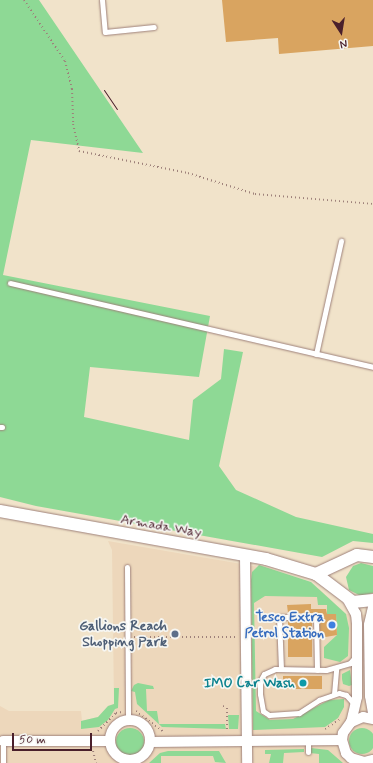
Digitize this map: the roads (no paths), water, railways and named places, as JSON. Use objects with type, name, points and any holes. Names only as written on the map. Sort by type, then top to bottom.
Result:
[{"type":"street","name":"Armada Way","points":[[0,511],[245,556],[316,574],[344,594],[360,603],[373,600]]},
{"type":"street","points":[[316,574],[357,555],[373,557]]},
{"type":"street","points":[[245,556],[248,741],[247,763]]},
{"type":"street","points":[[344,562],[338,570],[337,580],[356,614],[356,706],[351,722]]},
{"type":"street","points":[[373,607],[369,625],[370,696],[373,713]]},
{"type":"street","points":[[367,762],[351,758],[346,753],[342,740],[346,727],[351,722],[363,717],[373,719]]},
{"type":"street","points":[[128,720],[144,726],[150,742],[145,753],[129,762],[114,752],[110,741],[113,729],[128,720]]},
{"type":"street","points":[[150,742],[342,740]]},
{"type":"street","points":[[3,741],[110,741]]},
{"type":"lane","points":[[102,0],[105,32],[154,27]]},
{"type":"lane","points":[[316,354],[341,241]]},
{"type":"lane","points":[[10,284],[373,367]]},
{"type":"lane","points":[[127,567],[128,720]]},
{"type":"lane","points":[[281,669],[279,617],[316,617],[317,670]]},
{"type":"lane","points":[[356,706],[346,694],[334,694],[320,700],[299,713],[269,715],[263,711],[260,704],[260,681],[264,674],[281,669],[336,669],[350,663],[357,654]]},
{"type":"lane","points":[[334,694],[336,669]]},
{"type":"lane","points":[[308,740],[308,752]]},
{"type":"lane","points":[[3,741],[3,763]]},
{"type":"tram line","points":[[104,90],[117,109]]},
{"type":"place","name":"Tesco Extra Petrol Station","points":[[332,625]]},
{"type":"place","name":"Gallions Reach Shopping Park","points":[[175,634]]},
{"type":"place","name":"IMO Car Wash","points":[[303,683]]}]
